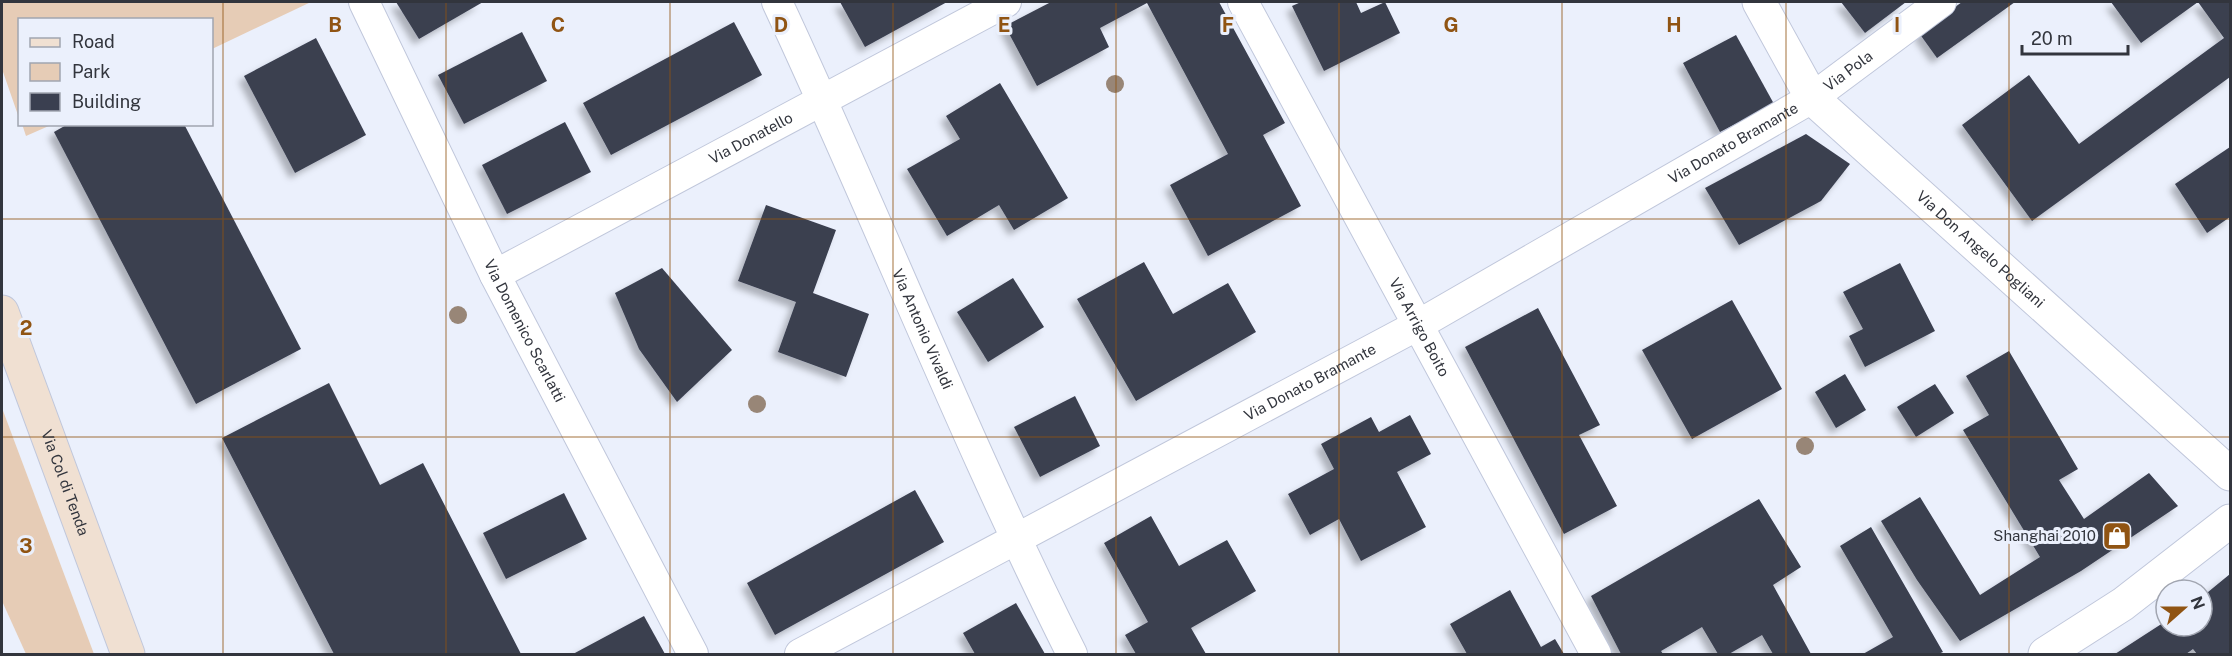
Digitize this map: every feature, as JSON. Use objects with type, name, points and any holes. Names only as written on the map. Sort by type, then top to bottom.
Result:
[{"type":"main road","name":"Via Col di Tenda","points":[[2,312],[128,654]]},
{"type":"street","name":"Via Domenico Scarlatti","points":[[364,2],[495,275],[693,654]]},
{"type":"street","name":"Via Antonio Vivaldi","points":[[777,2],[824,101],[1016,541],[1072,654]]},
{"type":"street","name":"Via Donatello","points":[[495,275],[1006,2]]},
{"type":"street","name":"Via Arrigo Boito","points":[[1243,2],[1596,654]]},
{"type":"street","name":"Via Don Angelo Pogliani","points":[[1760,2],[1812,98],[2230,474]]},
{"type":"street","name":"Via Pola","points":[[1812,98],[1941,2]]},
{"type":"street","name":"Via Donato Bramante","points":[[800,654],[1418,325],[1812,98]]},
{"type":"street","points":[[2045,654],[2123,604],[2230,521]]},
{"type":"green space","points":[[2,2],[311,2],[213,49],[213,18],[18,18],[18,115],[2,69]]},
{"type":"green space","points":[[23,126],[49,126],[26,136]]},
{"type":"green space","points":[[2,408],[94,654],[26,654],[2,601]]},
{"type":"building","points":[[396,2],[483,2],[419,39]]},
{"type":"building","points":[[840,2],[947,2],[865,47]]},
{"type":"building","points":[[1051,2],[1219,2],[1285,123],[1263,135],[1301,206],[1208,256],[1170,185],[1228,154],[1147,3],[1100,28],[1109,47],[1037,86],[1005,26]]},
{"type":"building","points":[[1301,2],[1356,2],[1361,13],[1385,2],[1400,33],[1324,71],[1292,6]]},
{"type":"building","points":[[1841,2],[1906,2],[1865,33]]},
{"type":"building","points":[[1962,2],[2015,2],[1937,58],[1919,33]]},
{"type":"building","points":[[2111,2],[2198,2],[2141,43]]},
{"type":"building","points":[[2198,2],[2230,2],[2230,77],[2032,221],[1962,125],[2029,75],[2079,144],[2224,38]]},
{"type":"building","points":[[734,22],[762,75],[611,155],[583,103]]},
{"type":"building","points":[[522,32],[547,81],[464,124],[438,75]]},
{"type":"building","points":[[1736,35],[1774,104],[1720,132],[1683,63]]},
{"type":"building","points":[[316,38],[366,135],[295,173],[244,76]]},
{"type":"building","points":[[1000,83],[1068,198],[1014,230],[999,205],[947,236],[907,169],[960,139],[946,116]]},
{"type":"building","points":[[565,122],[591,172],[507,214],[482,165]]},
{"type":"building","points":[[64,126],[185,126],[301,349],[196,404],[54,132]]},
{"type":"building","points":[[1806,134],[1850,164],[1821,201],[1739,245],[1705,188]]},
{"type":"building","points":[[2230,147],[2230,217],[2207,233],[2175,184]]},
{"type":"building","points":[[766,205],[836,230],[813,293],[869,314],[846,377],[778,352],[796,302],[738,281]]},
{"type":"building","points":[[1144,262],[1173,314],[1228,283],[1256,332],[1136,401],[1077,299]]},
{"type":"building","points":[[1900,263],[1935,331],[1865,367],[1849,336],[1863,329],[1843,292]]},
{"type":"building","points":[[662,268],[732,350],[677,402],[639,349],[615,293]]},
{"type":"building","points":[[1013,278],[1044,327],[988,362],[957,312]]},
{"type":"building","points":[[1732,300],[1782,389],[1692,439],[1642,350]]},
{"type":"building","points":[[1538,308],[1600,425],[1579,435],[1617,506],[1564,534],[1465,347]]},
{"type":"building","points":[[2009,351],[2078,469],[2059,480],[2084,519],[2149,473],[2178,506],[2081,571],[1960,641],[1917,580],[1881,521],[1920,497],[1980,595],[2040,557],[1963,430],[1989,415],[1966,376]]},
{"type":"building","points":[[1845,374],[1866,410],[1836,428],[1815,392]]},
{"type":"building","points":[[329,383],[380,485],[423,463],[521,654],[334,654],[222,438]]},
{"type":"building","points":[[1935,384],[1954,413],[1916,437],[1897,407]]},
{"type":"building","points":[[1075,396],[1100,446],[1040,477],[1014,427]]},
{"type":"building","points":[[1410,415],[1431,454],[1397,472],[1426,527],[1361,561],[1339,519],[1310,535],[1288,494],[1334,469],[1321,444],[1371,417],[1379,432]]},
{"type":"building","points":[[915,490],[944,542],[775,635],[747,583]]},
{"type":"building","points":[[564,493],[587,539],[506,579],[483,533]]},
{"type":"building","points":[[1759,499],[1801,567],[1773,585],[1811,654],[1773,654],[1762,635],[1729,654],[1718,654],[1702,627],[1661,651],[1663,654],[1621,654],[1591,596]]},
{"type":"building","points":[[1151,516],[1179,566],[1227,540],[1256,591],[1191,628],[1206,654],[1136,654],[1125,635],[1148,622],[1104,543]]},
{"type":"building","points":[[1871,527],[1943,652],[1938,654],[1863,654],[1893,637],[1840,546]]},
{"type":"building","points":[[2230,574],[2230,654],[2197,654],[2193,649],[2186,654],[2115,654],[2154,629],[2154,638],[2214,638],[2214,587]]},
{"type":"building","points":[[1510,590],[1541,647],[1555,639],[1564,654],[1467,654],[1450,624]]},
{"type":"building","points":[[1016,603],[1045,654],[975,654],[963,633]]},
{"type":"building","points":[[644,616],[665,654],[573,654]]},
{"type":"place","name":"Shanghai 2010","points":[[2117,536]]}]
